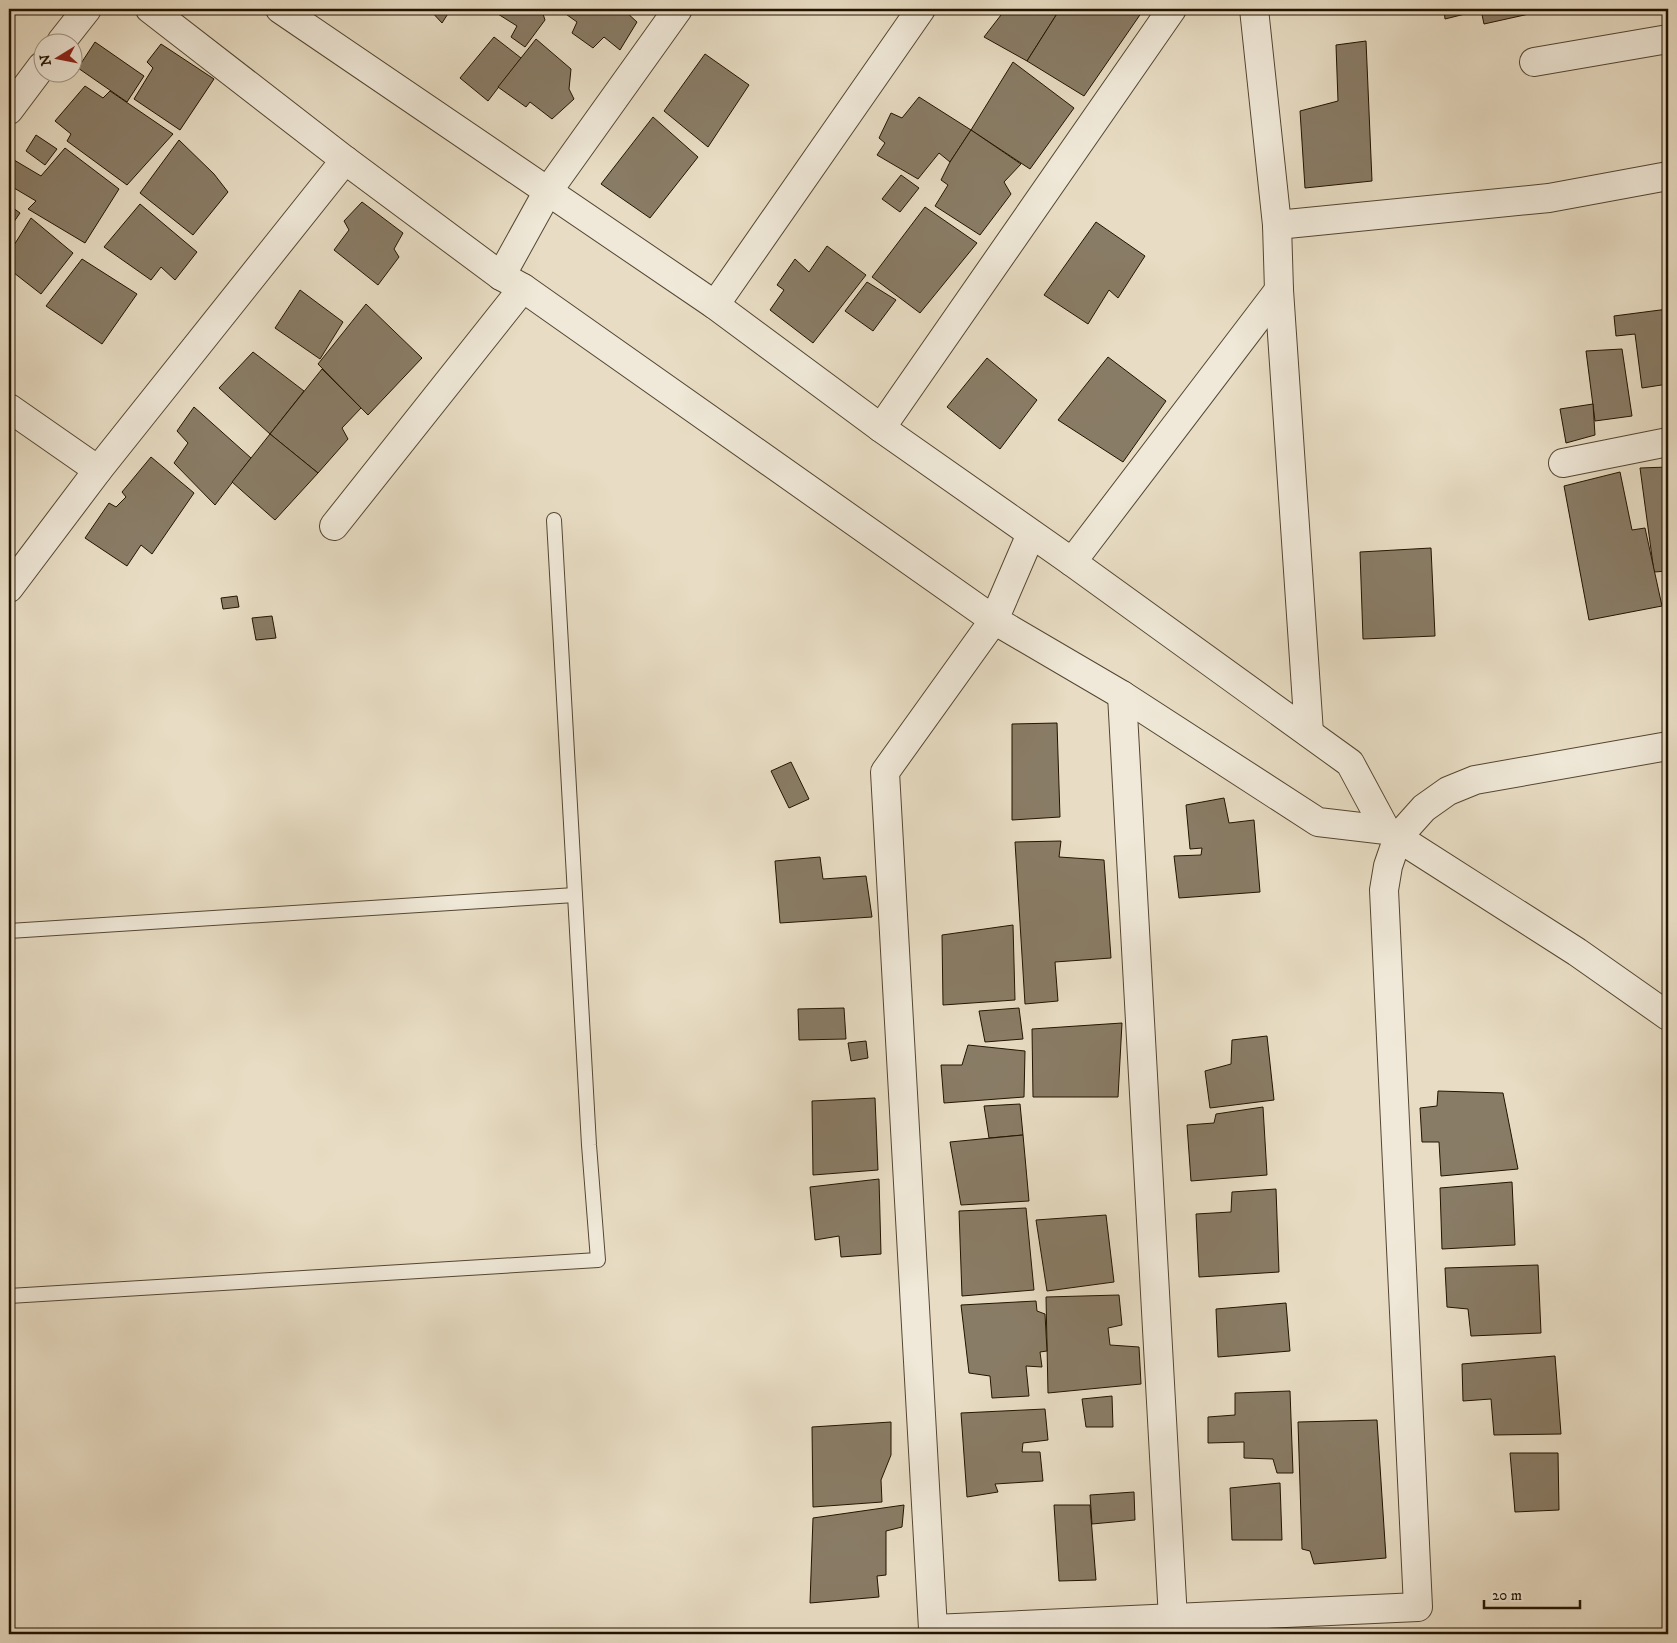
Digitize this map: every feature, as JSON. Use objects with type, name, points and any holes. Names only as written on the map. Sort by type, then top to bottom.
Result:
[{"type":"street","points":[[69,32],[87,9]]},
{"type":"street","points":[[150,9],[345,160],[512,282],[994,620],[1122,695],[1318,822],[1392,834],[1577,952],[1668,1016]]},
{"type":"street","points":[[280,9],[715,305],[881,428],[1072,562],[1350,764],[1392,834],[1384,890],[1418,1607],[932,1629],[885,772],[994,620],[1031,534]]},
{"type":"street","points":[[334,526],[512,282],[548,191],[678,9]]},
{"type":"street","points":[[715,305],[921,9]]},
{"type":"street","points":[[881,428],[1172,9]]},
{"type":"street","points":[[1254,9],[1277,225],[1279,290],[1309,733]]},
{"type":"street","points":[[1534,62],[1668,39]]},
{"type":"street","points":[[9,110],[32,79]]},
{"type":"street","points":[[9,588],[98,470],[345,160]]},
{"type":"street","points":[[1277,225],[1549,198],[1668,176]]},
{"type":"street","points":[[1072,562],[1279,290]]},
{"type":"street","points":[[9,408],[98,470]]},
{"type":"street","points":[[1564,463],[1668,442]]},
{"type":"street","points":[[1122,695],[1173,1619]]},
{"type":"street","points":[[1392,834],[1448,791],[1475,780],[1668,746]]},
{"type":"lane","points":[[9,1296],[598,1260],[554,520]]},
{"type":"lane","points":[[9,930],[575,896]]},
{"type":"building","points":[[429,9],[451,9],[442,23]]},
{"type":"building","points":[[490,9],[543,9],[545,20],[525,47],[511,37],[517,26]]},
{"type":"building","points":[[565,9],[627,9],[625,11],[637,22],[620,50],[604,37],[593,48],[572,33],[577,22],[563,12]]},
{"type":"building","points":[[991,9],[1060,9],[1027,61],[984,37],[1001,15]]},
{"type":"building","points":[[1060,9],[1144,9],[1084,96],[1027,61]]},
{"type":"building","points":[[1444,9],[1528,9],[1529,14],[1484,24],[1481,10],[1445,19]]},
{"type":"building","points":[[494,37],[521,58],[488,101],[460,78]]},
{"type":"building","points":[[536,39],[571,69],[569,89],[574,99],[552,119],[530,102],[526,107],[498,87]]},
{"type":"building","points":[[1366,41],[1372,181],[1305,188],[1300,111],[1338,101],[1336,45]]},
{"type":"building","points":[[95,42],[144,76],[127,102],[82,71],[82,62]]},
{"type":"building","points":[[161,44],[214,79],[180,130],[134,99],[153,68],[147,62]]},
{"type":"building","points":[[705,54],[749,85],[708,147],[664,111]]},
{"type":"building","points":[[1013,62],[1074,108],[1030,169],[971,130]]},
{"type":"building","points":[[85,86],[103,98],[110,91],[173,134],[127,185],[67,141],[71,134],[55,121]]},
{"type":"building","points":[[919,97],[971,130],[950,162],[939,153],[918,179],[877,155],[885,143],[879,138],[891,113],[902,118]]},
{"type":"building","points":[[653,117],[698,157],[650,218],[601,184]]},
{"type":"building","points":[[971,130],[1021,164],[1004,182],[1011,194],[980,235],[935,206],[948,185],[941,180],[950,162]]},
{"type":"building","points":[[36,135],[57,149],[45,165],[26,151]]},
{"type":"building","points":[[179,140],[214,174],[228,192],[193,235],[140,193]]},
{"type":"building","points":[[65,148],[119,189],[85,243],[28,209],[36,201],[9,185],[9,157],[41,176]]},
{"type":"building","points":[[901,175],[919,188],[900,212],[882,199]]},
{"type":"building","points":[[362,202],[403,233],[394,249],[399,257],[378,285],[334,250],[349,230],[344,221]]},
{"type":"building","points":[[140,204],[197,252],[175,280],[161,267],[151,280],[104,247]]},
{"type":"building","points":[[9,205],[20,213],[9,229]]},
{"type":"building","points":[[925,207],[977,243],[920,313],[872,277]]},
{"type":"building","points":[[31,218],[73,253],[41,294],[9,269],[9,253]]},
{"type":"building","points":[[1096,222],[1145,256],[1118,298],[1109,290],[1088,324],[1044,295]]},
{"type":"building","points":[[827,246],[866,275],[813,343],[770,310],[784,290],[777,285],[795,259],[809,272]]},
{"type":"building","points":[[82,259],[137,294],[102,344],[46,306]]},
{"type":"building","points":[[867,282],[896,300],[873,331],[845,311]]},
{"type":"building","points":[[300,290],[343,322],[320,359],[275,328]]},
{"type":"building","points":[[366,304],[422,358],[368,415],[318,364]]},
{"type":"building","points":[[1668,309],[1668,384],[1642,388],[1635,334],[1616,336],[1614,316]]},
{"type":"building","points":[[1622,349],[1632,416],[1595,421],[1586,351]]},
{"type":"building","points":[[253,352],[304,391],[270,434],[219,388]]},
{"type":"building","points":[[1108,357],[1166,401],[1123,462],[1058,420]]},
{"type":"building","points":[[987,358],[1037,400],[1000,449],[947,407]]},
{"type":"building","points":[[322,369],[361,408],[342,428],[348,439],[318,473],[270,434]]},
{"type":"building","points":[[1593,404],[1595,435],[1566,443],[1560,409]]},
{"type":"building","points":[[194,407],[251,458],[215,505],[174,463],[188,443],[177,431]]},
{"type":"building","points":[[270,434],[318,473],[275,520],[232,482]]},
{"type":"building","points":[[151,457],[194,493],[152,554],[141,545],[127,566],[85,538],[109,503],[116,507],[126,497],[122,492]]},
{"type":"building","points":[[1668,467],[1668,571],[1654,572],[1640,468]]},
{"type":"building","points":[[1620,472],[1632,530],[1645,528],[1662,606],[1589,620],[1564,486]]},
{"type":"building","points":[[1431,548],[1435,636],[1363,639],[1360,552]]},
{"type":"building","points":[[237,596],[239,607],[223,609],[221,598]]},
{"type":"building","points":[[272,616],[276,638],[256,640],[252,618]]},
{"type":"building","points":[[1057,723],[1060,817],[1012,820],[1012,724]]},
{"type":"building","points":[[791,762],[809,799],[789,808],[771,771]]},
{"type":"building","points":[[1224,798],[1229,823],[1254,820],[1260,892],[1179,898],[1174,856],[1201,855],[1202,848],[1190,849],[1186,805]]},
{"type":"building","points":[[1061,841],[1059,857],[1104,860],[1111,958],[1055,962],[1058,1001],[1025,1004],[1015,842]]},
{"type":"building","points":[[820,857],[823,879],[866,876],[872,917],[780,923],[775,861]]},
{"type":"building","points":[[1013,925],[1015,1000],[943,1005],[942,935]]},
{"type":"building","points":[[844,1008],[846,1039],[799,1040],[798,1009]]},
{"type":"building","points":[[1019,1008],[1023,1039],[985,1042],[979,1011]]},
{"type":"building","points":[[1122,1023],[1118,1097],[1033,1097],[1032,1029]]},
{"type":"building","points":[[1267,1036],[1274,1100],[1210,1108],[1205,1071],[1231,1064],[1232,1040]]},
{"type":"building","points":[[866,1041],[868,1058],[851,1061],[848,1043]]},
{"type":"building","points":[[968,1045],[1025,1051],[1024,1097],[944,1103],[941,1065],[962,1065]]},
{"type":"building","points":[[1438,1091],[1503,1093],[1518,1169],[1441,1176],[1439,1142],[1422,1142],[1420,1108],[1437,1106]]},
{"type":"building","points":[[875,1098],[878,1170],[813,1175],[812,1101]]},
{"type":"building","points":[[1020,1104],[1023,1135],[989,1138],[984,1106]]},
{"type":"building","points":[[1263,1107],[1267,1175],[1191,1181],[1187,1125],[1214,1123],[1216,1114]]},
{"type":"building","points":[[1023,1135],[1029,1201],[961,1205],[950,1142]]},
{"type":"building","points":[[879,1179],[881,1254],[841,1257],[839,1236],[815,1240],[810,1187]]},
{"type":"building","points":[[1512,1182],[1515,1245],[1442,1249],[1440,1188]]},
{"type":"building","points":[[1276,1189],[1279,1272],[1199,1277],[1196,1214],[1231,1212],[1232,1192]]},
{"type":"building","points":[[1026,1208],[1034,1290],[962,1296],[959,1211]]},
{"type":"building","points":[[1106,1215],[1114,1282],[1047,1291],[1036,1220]]},
{"type":"building","points":[[1538,1265],[1541,1333],[1471,1336],[1468,1309],[1447,1307],[1445,1268]]},
{"type":"building","points":[[1119,1295],[1122,1325],[1108,1328],[1110,1345],[1139,1347],[1141,1384],[1048,1393],[1046,1297]]},
{"type":"building","points":[[1036,1301],[1037,1311],[1045,1314],[1047,1351],[1040,1352],[1042,1367],[1026,1366],[1029,1396],[992,1398],[990,1376],[969,1373],[961,1305]]},
{"type":"building","points":[[1286,1303],[1290,1351],[1218,1357],[1216,1309]]},
{"type":"building","points":[[1555,1356],[1561,1434],[1494,1435],[1491,1399],[1463,1401],[1462,1364]]},
{"type":"building","points":[[1290,1391],[1293,1473],[1277,1473],[1273,1459],[1244,1458],[1244,1442],[1208,1443],[1208,1417],[1235,1415],[1235,1393]]},
{"type":"building","points":[[1112,1396],[1113,1427],[1086,1427],[1082,1399]]},
{"type":"building","points":[[1045,1409],[1048,1440],[1023,1443],[1022,1452],[1040,1452],[1043,1481],[995,1484],[998,1492],[967,1497],[961,1413]]},
{"type":"building","points":[[1377,1420],[1386,1558],[1314,1564],[1310,1551],[1302,1549],[1298,1422]]},
{"type":"building","points":[[891,1422],[891,1455],[881,1480],[882,1502],[813,1507],[812,1427]]},
{"type":"building","points":[[1510,1453],[1558,1453],[1559,1510],[1515,1512]]},
{"type":"building","points":[[1280,1483],[1282,1540],[1232,1540],[1230,1488]]},
{"type":"building","points":[[1134,1492],[1135,1520],[1092,1524],[1090,1495]]},
{"type":"building","points":[[904,1505],[902,1527],[886,1531],[886,1575],[877,1576],[879,1597],[810,1603],[813,1518]]},
{"type":"building","points":[[1054,1505],[1090,1505],[1096,1580],[1059,1581]]}]
